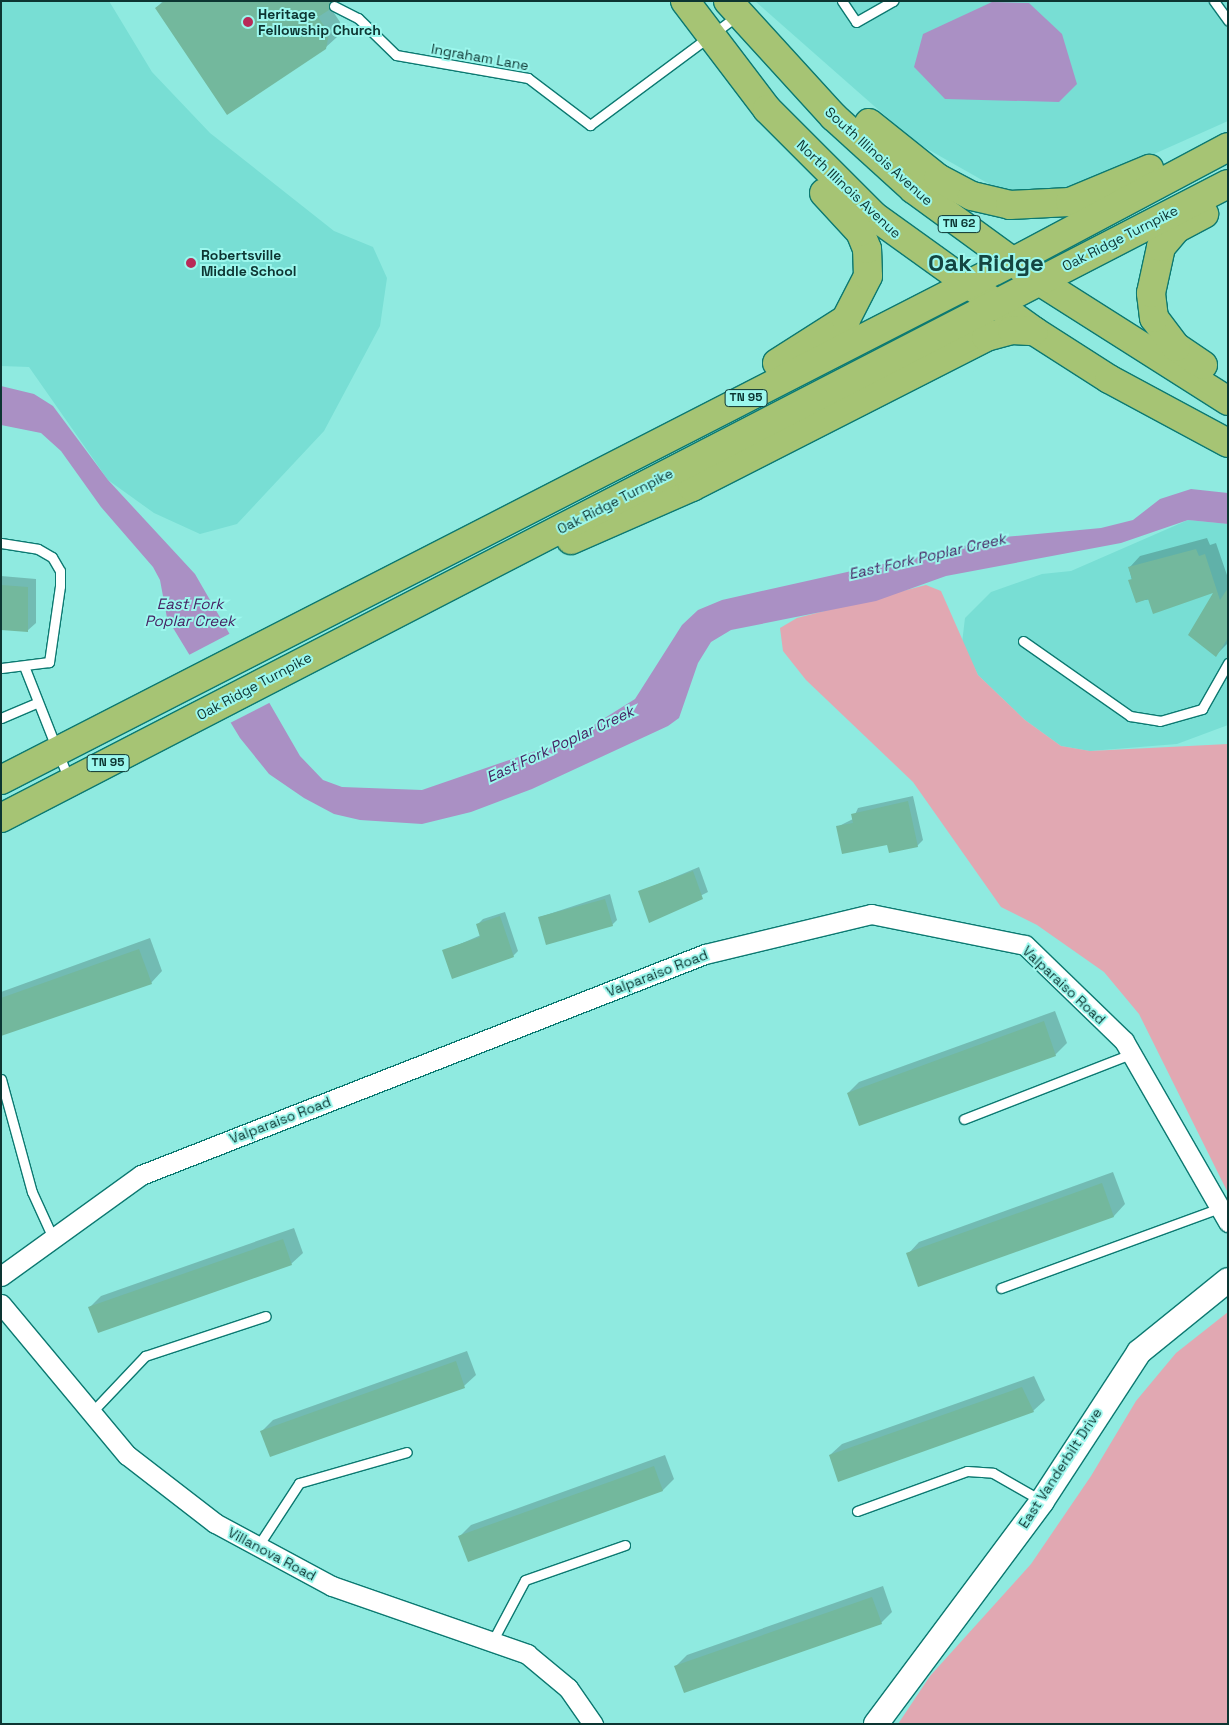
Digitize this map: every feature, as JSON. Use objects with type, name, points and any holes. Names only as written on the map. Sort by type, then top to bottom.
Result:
[{"type":"highway","name":"North Illinois Avenue","points":[[685,1],[710,37],[767,109],[874,216],[997,306]]},
{"type":"highway","name":"South Illinois Avenue","points":[[733,6],[790,71],[913,188],[1039,281],[1228,401]]},
{"type":"highway","points":[[790,71],[838,96],[938,178],[972,196],[1010,205],[1070,202],[1228,133]]},
{"type":"highway","points":[[696,424],[750,379],[846,319],[868,276],[867,249],[860,232],[809,177],[767,109]]},
{"type":"highway","name":"TN 95","points":[[56,751],[261,643],[696,424],[1012,262],[1228,147]]},
{"type":"highway","name":"Oak Ridge Turnpike","points":[[1,818],[277,673],[997,306],[1039,281],[1228,184]]},
{"type":"highway","points":[[1228,201],[1176,229],[1161,248],[1151,293],[1154,318],[1176,347],[1228,380]]},
{"type":"highway","points":[[997,306],[1109,379],[1228,443]]},
{"type":"highway","points":[[441,590],[622,521],[986,337],[1012,330],[1034,331]]},
{"type":"highway","points":[[1,780],[56,751]]},
{"type":"street","name":"Valparaiso Road","points":[[1,1276],[140,1175],[705,954],[871,914],[1025,945],[1124,1041],[1224,1215]]},
{"type":"street","name":"East Vanderbilt Drive","points":[[876,1724],[1042,1501],[1139,1352],[1228,1280]]},
{"type":"street","name":"Villanova Road","points":[[1,1304],[127,1455],[215,1523],[332,1586],[527,1654],[568,1688],[594,1724]]},
{"type":"lane","points":[[842,1],[856,22],[893,1]]},
{"type":"lane","points":[[1214,1],[1228,20]]},
{"type":"lane","name":"Ingraham Lane","points":[[337,9],[358,18],[396,55],[528,78],[590,125],[710,37],[733,6]]},
{"type":"lane","points":[[1,543],[38,549],[52,558],[60,572],[58,616],[49,662],[1,668]]},
{"type":"lane","points":[[1023,641],[1130,716],[1160,721],[1202,709],[1228,663]]},
{"type":"lane","points":[[24,666],[36,703],[70,782]]},
{"type":"lane","points":[[1,718],[36,703]]},
{"type":"lane","points":[[964,1119],[1131,1054]]},
{"type":"lane","points":[[1,1079],[32,1192],[53,1238]]},
{"type":"lane","points":[[1001,1288],[1224,1215]]},
{"type":"lane","points":[[91,1414],[145,1356],[266,1316]]},
{"type":"lane","points":[[258,1546],[299,1483],[407,1452]]},
{"type":"lane","points":[[857,1511],[967,1471],[993,1473],[1042,1501]]},
{"type":"lane","points":[[492,1642],[525,1580],[625,1545]]},
{"type":"shaded area","name":"Robertsville Middle School","points":[[1,1],[109,1],[152,72],[210,133],[334,231],[373,247],[387,278],[380,326],[324,431],[237,524],[200,534],[154,513],[108,480],[29,367],[1,366]]},
{"type":"shaded area","points":[[755,1],[1228,1],[1228,121],[1080,187],[1031,195],[998,189],[915,142]]},
{"type":"shaded area","points":[[1188,520],[1228,524],[1228,725],[1177,744],[1090,751],[1061,746],[1025,720],[978,675],[962,643],[965,618],[991,592],[1042,574],[1071,571]]},
{"type":"shaded area","points":[[926,585],[941,591],[978,675],[1025,720],[1061,746],[1090,751],[1228,744],[1228,1193],[1139,1014],[1104,972],[1037,925],[1001,907],[913,782],[806,680],[783,651],[780,628],[797,618]]},
{"type":"shaded area","points":[[1228,1312],[1228,1724],[898,1724],[930,1676],[1031,1564],[1091,1476],[1136,1401],[1176,1353]]},
{"type":"water","points":[[992,2],[1029,3],[1062,34],[1077,84],[1059,102],[945,99],[914,67],[923,34]]},
{"type":"water","name":"East Fork Poplar Creek","points":[[1,386],[34,394],[53,406],[108,480],[195,574],[300,756],[323,780],[342,787],[422,790],[573,738],[635,699],[682,625],[698,610],[722,600],[1004,537],[1101,528],[1133,520],[1160,499],[1191,489],[1228,493],[1228,524],[1188,520],[1121,543],[946,576],[876,601],[731,630],[711,642],[698,663],[679,718],[668,726],[532,789],[471,812],[422,824],[360,820],[334,814],[304,798],[269,774],[240,738],[167,618],[160,580],[153,567],[101,507],[61,451],[41,433],[1,425]]},
{"type":"pier","points":[[231,633],[271,702],[228,724],[187,656]]},
{"type":"building","points":[[165,1],[330,1],[329,10],[318,17],[329,33],[326,49],[227,115],[155,8]]},
{"type":"building","points":[[1196,549],[1199,556],[1205,554],[1220,600],[1228,588],[1228,638],[1216,657],[1188,635],[1213,593],[1153,614],[1148,599],[1136,603],[1128,580],[1132,579],[1128,567]]},
{"type":"building","points":[[1,585],[28,587],[28,632],[1,630]]},
{"type":"building","points":[[908,801],[918,847],[889,853],[887,845],[842,854],[836,826],[853,823],[851,814]]},
{"type":"building","points":[[693,871],[703,899],[649,923],[638,891]]},
{"type":"building","points":[[605,899],[613,926],[546,945],[538,917]]},
{"type":"building","points":[[500,916],[514,957],[452,979],[442,950],[480,937],[476,924]]},
{"type":"building","points":[[139,949],[152,984],[1,1036],[1,998]]},
{"type":"building","points":[[1044,1021],[1056,1056],[859,1126],[847,1093]]},
{"type":"building","points":[[1102,1183],[1114,1217],[918,1287],[906,1253]]},
{"type":"building","points":[[283,1239],[292,1265],[98,1333],[88,1307]]},
{"type":"building","points":[[456,1361],[465,1388],[270,1457],[260,1431]]},
{"type":"building","points":[[1022,1387],[1034,1412],[838,1482],[829,1455]]},
{"type":"building","points":[[654,1466],[663,1491],[468,1562],[458,1536]]},
{"type":"building","points":[[872,1597],[882,1624],[684,1693],[674,1666]]},
{"type":"place","name":"Heritage Fellowship Church","points":[[248,22]]},
{"type":"place","name":"Robertsville Middle School","points":[[191,263]]},
{"type":"district","name":"Oak Ridge","points":[[986,263]]}]
